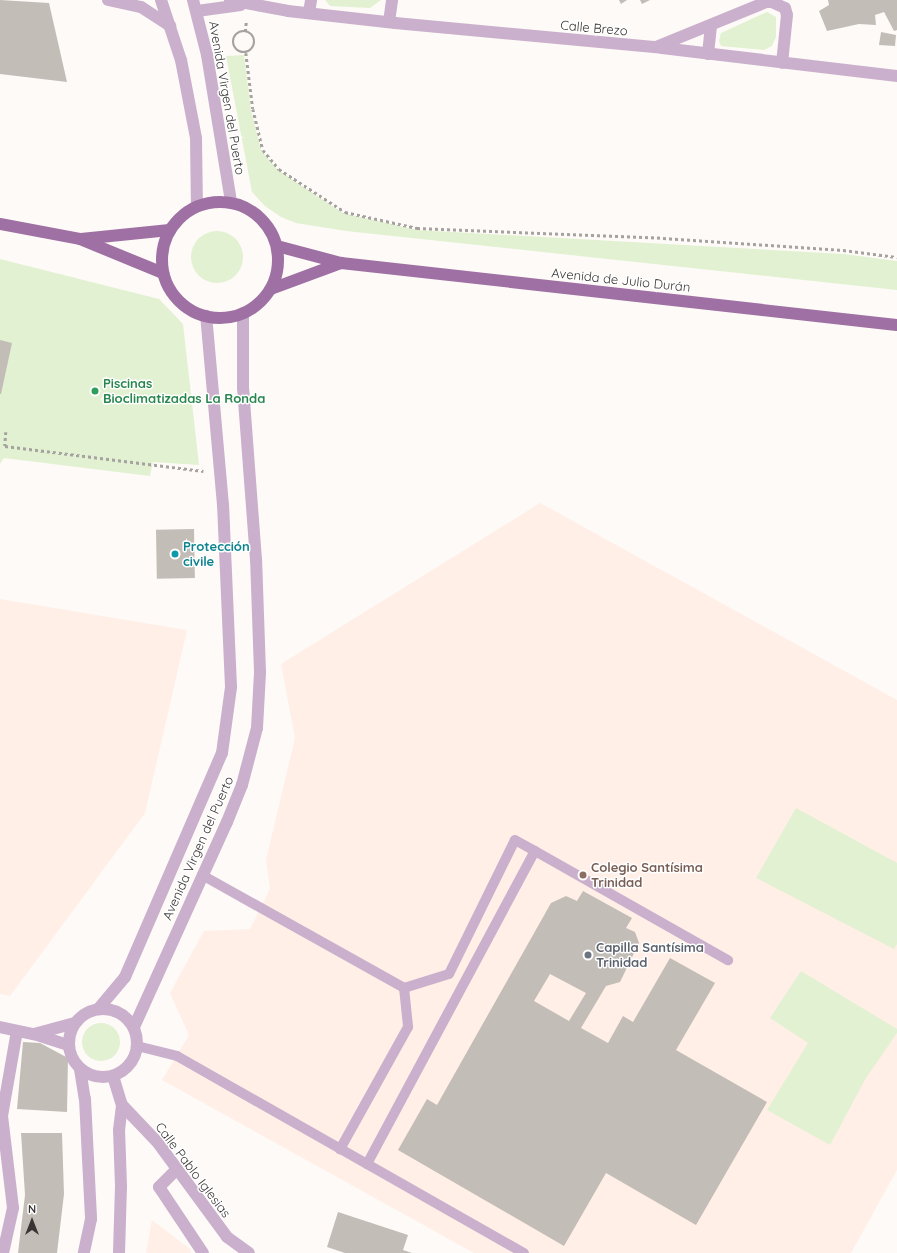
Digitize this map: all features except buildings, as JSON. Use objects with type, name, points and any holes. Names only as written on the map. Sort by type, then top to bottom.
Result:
[{"type":"main road","points":[[214,202],[231,202],[247,208],[261,218],[271,231],[277,246],[279,261],[271,289],[259,303],[243,313],[225,318],[206,316],[191,311],[179,301],[169,288],[163,273],[162,258],[170,230],[181,216],[197,206],[214,202]]},
{"type":"main road","points":[[0,224],[80,239],[163,273]]},
{"type":"main road","points":[[80,239],[170,230]]},
{"type":"main road","name":"Avenida de Julio Durán","points":[[277,246],[341,263],[897,325]]},
{"type":"main road","name":"Avenida de Julio Durán","points":[[271,289],[341,263]]},
{"type":"street","points":[[108,0],[141,7],[170,26]]},
{"type":"street","points":[[161,0],[181,60],[196,138],[197,206]]},
{"type":"street","points":[[230,0],[248,4]]},
{"type":"street","points":[[309,13],[311,0]]},
{"type":"street","points":[[389,22],[392,0]]},
{"type":"street","points":[[782,62],[790,0]]},
{"type":"street","points":[[654,48],[768,1],[780,4],[787,14]]},
{"type":"street","points":[[195,6],[248,4]]},
{"type":"street","name":"Calle Brezo","points":[[248,4],[288,5],[309,13],[654,48],[897,76]]},
{"type":"street","name":"Avenida Virgen del Puerto","points":[[195,6],[219,122],[231,202]]},
{"type":"street","points":[[708,54],[710,25]]},
{"type":"street","name":"Avenida Virgen del Puerto","points":[[134,1027],[242,785],[257,728],[260,672],[256,560],[243,388],[243,313]]},
{"type":"street","name":"Avenida Virgen del Puerto","points":[[99,1008],[125,977],[222,753],[231,687],[221,473],[206,316]]},
{"type":"street","points":[[80,1069],[100,1077],[113,1076],[128,1066],[137,1046],[134,1027],[124,1015],[116,1011],[99,1008],[82,1016],[75,1023],[68,1045],[73,1059],[80,1069],[85,1098],[91,1219],[84,1253]]},
{"type":"street","points":[[34,1034],[75,1023]]},
{"type":"street","points":[[0,1027],[34,1034],[68,1045]]},
{"type":"street","points":[[3,1253],[13,1208],[2,1116],[17,1031]]},
{"type":"street","name":"Calle Pablo Iglesias","points":[[113,1076],[122,1106],[158,1144],[227,1237],[249,1253]]},
{"type":"street","points":[[119,1253],[121,1186],[119,1130],[122,1106]]},
{"type":"street","points":[[176,1170],[159,1187],[203,1253]]},
{"type":"lane","points":[[202,875],[404,988],[449,974],[515,840],[728,960]]},
{"type":"lane","points":[[367,1164],[535,851]]},
{"type":"lane","points":[[340,1149],[408,1027],[404,988]]},
{"type":"lane","points":[[137,1046],[177,1056],[524,1253]]},
{"type":"path","points":[[242,32],[252,35],[255,41],[253,48],[246,53],[237,51],[234,45],[234,38],[242,32]]},
{"type":"path","points":[[246,53],[253,109],[263,150],[279,169],[345,212],[418,228],[663,238],[843,250],[897,257]]},
{"type":"path","points":[[6,432],[5,446],[221,473]]},
{"type":"shaded area","name":"Colegio Santísima Trinidad","points":[[540,503],[897,700],[897,1170],[851,1253],[474,1253],[162,1080],[189,1035],[170,993],[204,931],[250,929],[270,889],[266,860],[295,738],[281,664]]},
{"type":"shaded area","points":[[0,599],[187,630],[145,813],[10,996],[0,994]]},
{"type":"shaded area","points":[[152,1220],[190,1249],[191,1253],[146,1253]]},
{"type":"green space","points":[[325,0],[381,0],[370,8],[330,6]]},
{"type":"green space","points":[[767,12],[776,17],[776,37],[772,46],[764,50],[721,46],[719,41],[721,33]]},
{"type":"green space","points":[[244,55],[251,110],[261,150],[278,170],[343,213],[417,230],[844,254],[897,261],[897,290],[346,231],[296,223],[281,217],[265,206],[252,192],[226,56]]},
{"type":"green space","points":[[217,231],[227,233],[235,239],[241,247],[243,257],[241,267],[235,275],[227,281],[217,283],[207,281],[199,275],[193,267],[191,257],[193,247],[199,239],[207,233]]},
{"type":"green space","name":"Piscinas Bioclimatizadas La Ronda","points":[[0,259],[159,299],[183,324],[199,465],[153,462],[150,476],[4,458],[0,464]]},
{"type":"green space","points":[[796,808],[897,863],[897,944],[894,949],[756,878]]},
{"type":"green space","points":[[801,971],[897,1029],[897,1033],[866,1078],[830,1145],[767,1110],[808,1043],[770,1018]]},
{"type":"green space","points":[[97,1023],[105,1023],[115,1028],[119,1035],[119,1049],[115,1056],[105,1061],[97,1061],[87,1056],[85,1053],[82,1046],[82,1038],[87,1028],[90,1026]]},
{"type":"place","name":"Piscinas Bioclimatizadas La Ronda","points":[[95,391]]},
{"type":"place","name":"Protección civile","points":[[175,554]]},
{"type":"place","name":"Colegio Santísima Trinidad","points":[[583,875]]},
{"type":"place","name":"Capilla Santísima Trinidad","points":[[588,955]]}]
